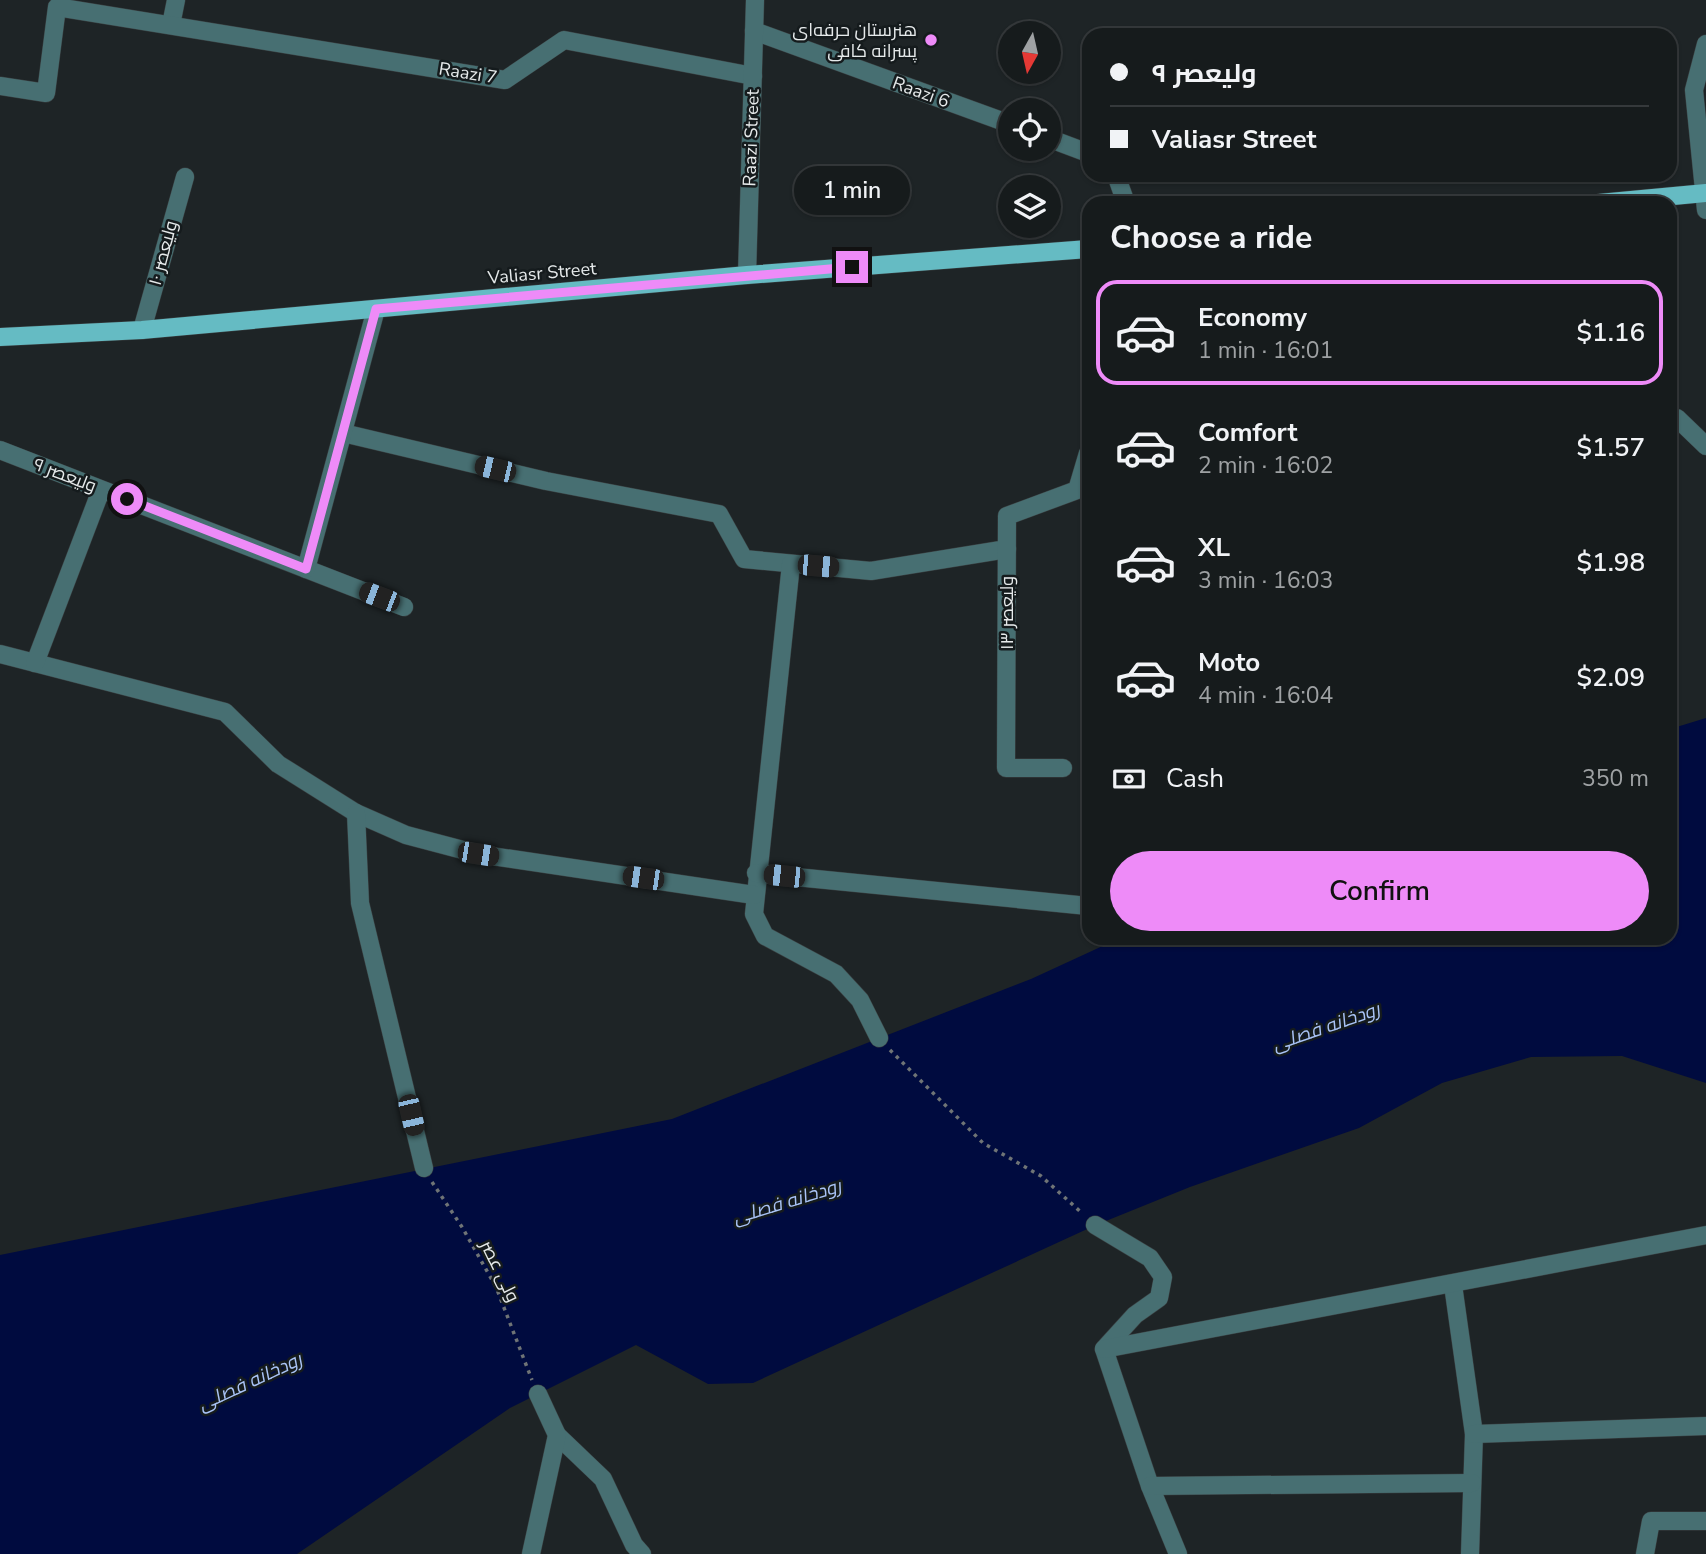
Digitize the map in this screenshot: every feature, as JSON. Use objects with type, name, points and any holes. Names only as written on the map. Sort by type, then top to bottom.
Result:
[{"type":"main road","points":[[1677,200],[1705,199]]},
{"type":"main road","name":"Valiasr Street","points":[[0,337],[142,330],[747,275],[1082,249]]},
{"type":"street","points":[[171,25],[176,0]]},
{"type":"street","name":"Raazi Street","points":[[747,275],[755,0]]},
{"type":"street","name":"Raazi 7","points":[[0,86],[46,93],[57,7],[505,80],[564,40],[753,76]]},
{"type":"street","name":"Raazi 6","points":[[754,31],[998,120]]},
{"type":"street","points":[[1705,199],[1694,90],[1706,44]]},
{"type":"street","points":[[1061,143],[1082,151]]},
{"type":"street","name":"ولیعصر ۱۰","points":[[142,330],[185,177]]},
{"type":"street","points":[[306,569],[376,309]]},
{"type":"street","points":[[1677,418],[1706,446]]},
{"type":"street","points":[[343,433],[546,481],[719,514],[744,559],[871,571],[1007,549]]},
{"type":"street","name":"ولیعصر ۹","points":[[0,450],[404,607]]},
{"type":"street","name":"ولیعصر ۱۳","points":[[1063,768],[1006,768],[1007,516],[1077,490],[1082,473]]},
{"type":"street","points":[[35,663],[101,490]]},
{"type":"street","points":[[791,564],[756,873],[754,914],[765,936],[836,974],[860,1000],[879,1038]]},
{"type":"street","points":[[0,654],[225,712],[278,764],[356,813],[406,835],[478,854],[754,895]]},
{"type":"street","points":[[356,813],[360,902],[424,1168]]},
{"type":"street","points":[[756,873],[1082,905]]},
{"type":"street","points":[[1096,1225],[1150,1258],[1163,1276],[1159,1298],[1135,1315],[1104,1349]]},
{"type":"street","points":[[1104,1349],[1706,1235]]},
{"type":"street","points":[[1453,1285],[1474,1434],[1470,1554]]},
{"type":"street","points":[[1104,1349],[1150,1486],[1178,1554]]},
{"type":"street","points":[[538,1394],[557,1436],[603,1479],[634,1545],[642,1554]]},
{"type":"street","points":[[1474,1434],[1706,1426]]},
{"type":"street","points":[[531,1554],[557,1436]]},
{"type":"street","points":[[1150,1486],[1472,1483]]},
{"type":"street","points":[[1645,1554],[1651,1521],[1706,1521]]},
{"type":"path","points":[[879,1038],[984,1143],[1041,1176],[1096,1225]]},
{"type":"path","name":"ولی عصر","points":[[424,1168],[496,1287],[538,1394]]},
{"type":"water","name":"رودخانه فصلی","points":[[1706,718],[1706,1083],[1622,1056],[1531,1057],[1442,1083],[1359,1128],[1190,1187],[1096,1225],[753,1383],[708,1384],[636,1345],[510,1408],[297,1554],[0,1554],[0,1255],[672,1119],[1031,979],[1105,945],[1677,945],[1677,727]]},
{"type":"place","name":"هنرستان حرفه‌ای پسرانه کافی","points":[[931,40]]},
{"type":"route","points":[[127,499],[306,569],[376,309],[852,267]]}]
